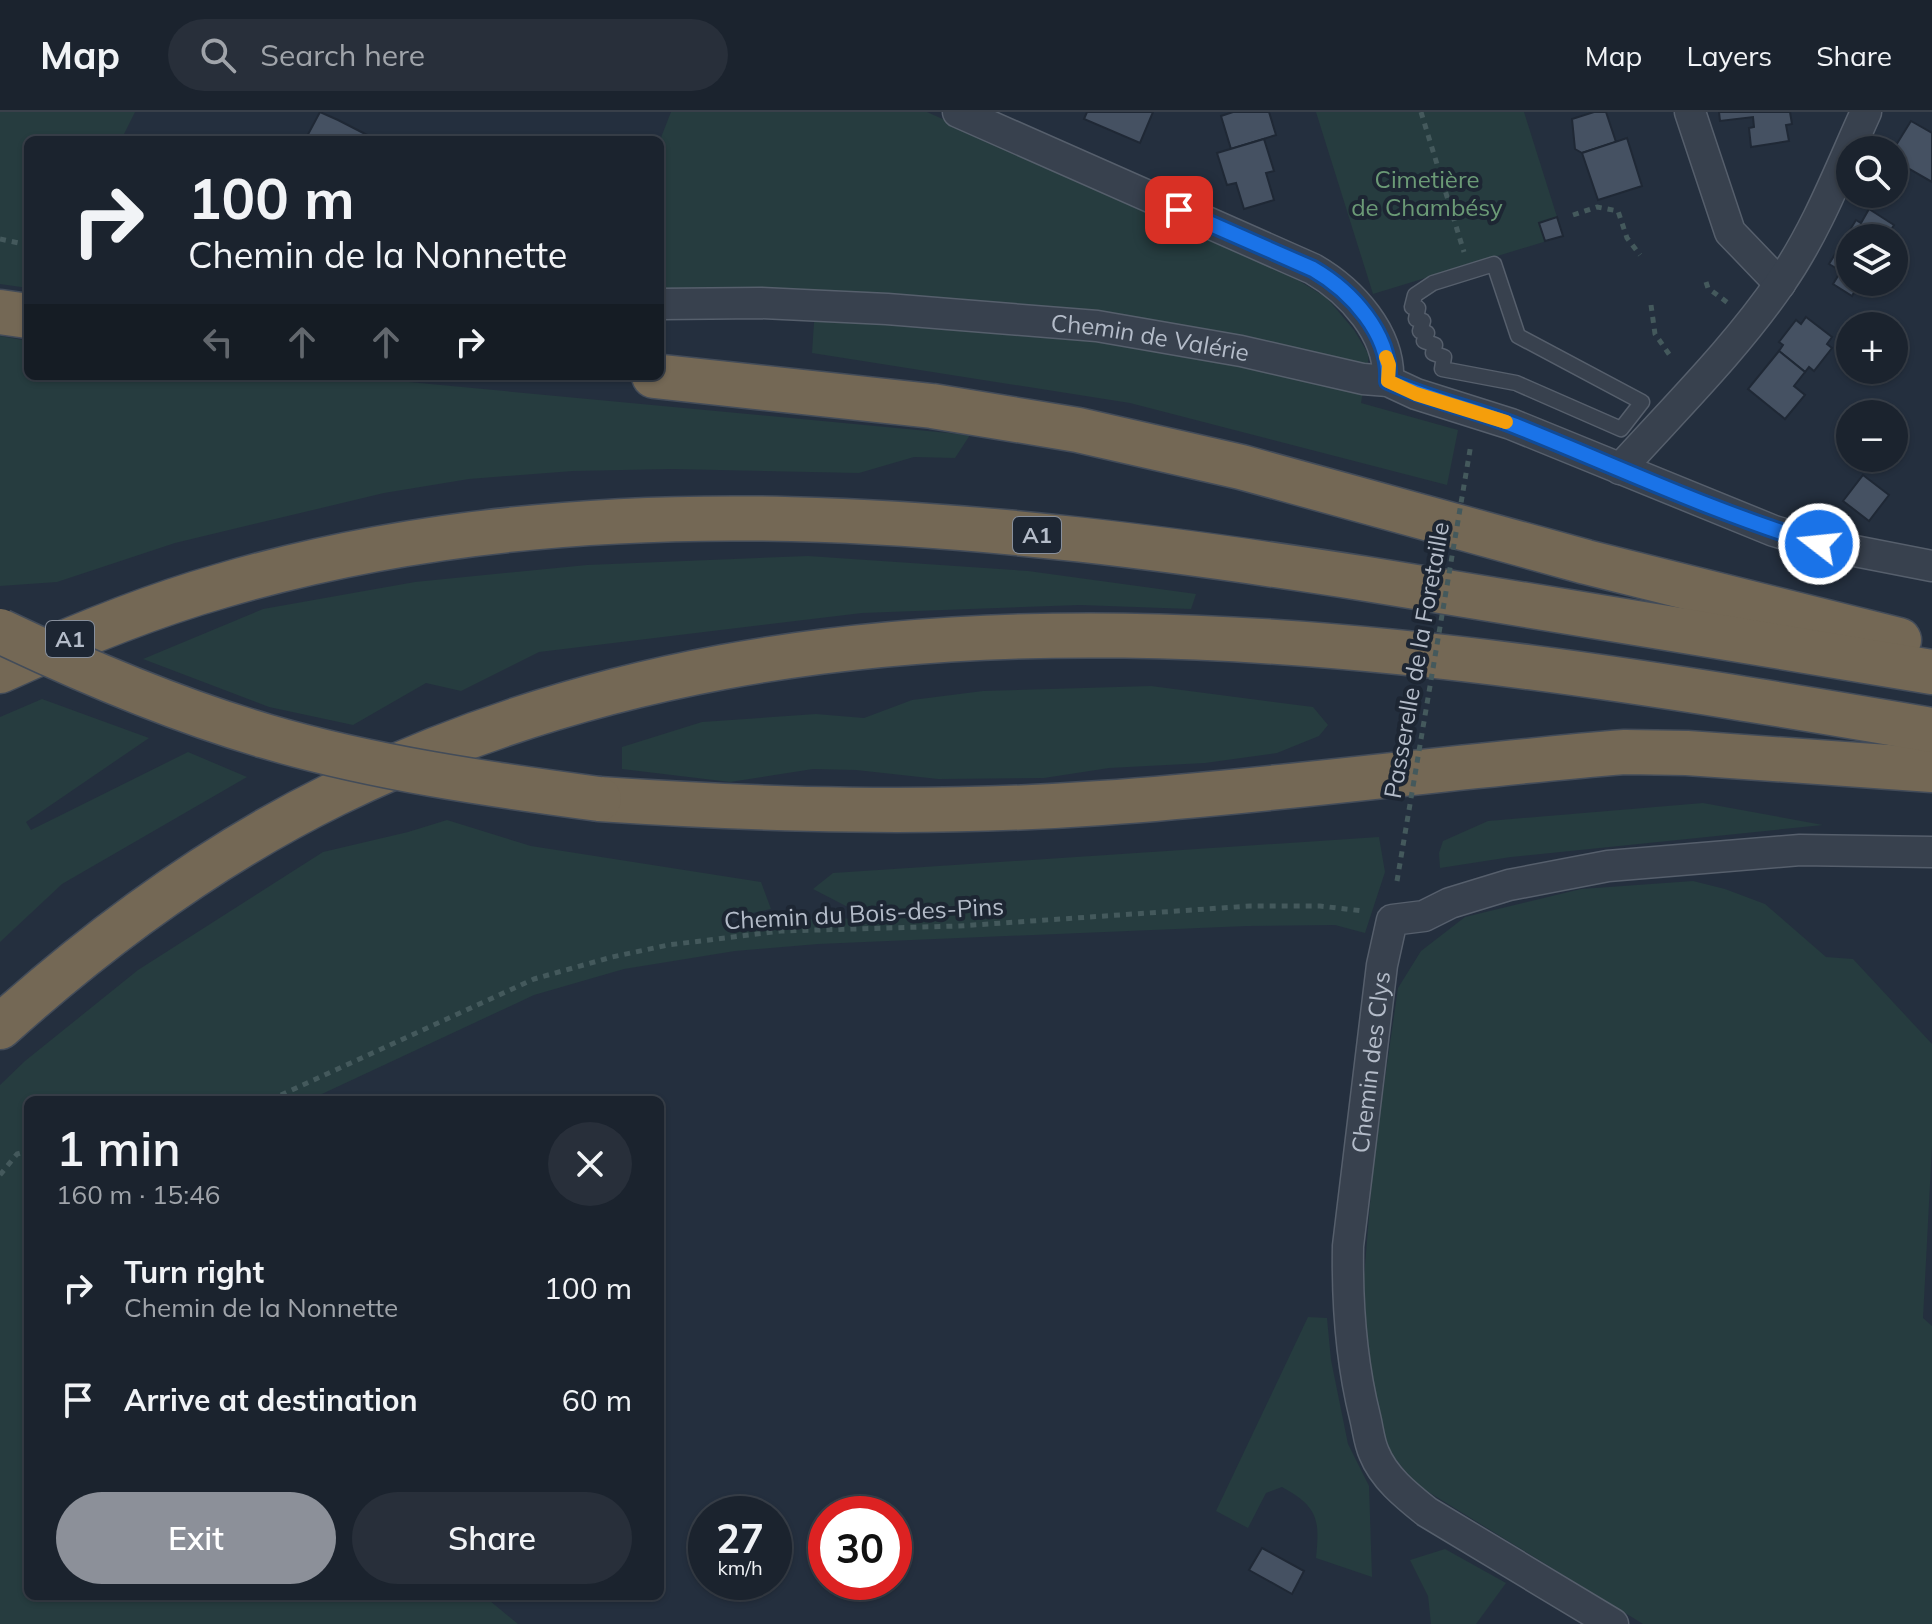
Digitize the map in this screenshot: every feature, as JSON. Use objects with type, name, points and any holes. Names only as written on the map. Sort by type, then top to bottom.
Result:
[{"type":"highway","points":[[0,312],[24,315]]},
{"type":"highway","points":[[664,377],[932,406],[1119,439],[1241,467],[1586,562],[1932,648]]},
{"type":"highway","name":"A1","points":[[0,671],[142,611],[222,585],[305,564],[387,547],[471,535],[626,521],[724,518],[892,523],[1129,545],[1386,582],[1932,672]]},
{"type":"highway","points":[[0,631],[113,682],[189,712],[266,736],[428,773],[599,799],[800,809],[1024,807],[1186,796],[1625,752],[1932,770]]},
{"type":"highway","points":[[0,1027],[53,979],[119,927],[261,834],[335,794],[492,728],[572,701],[654,680],[820,650],[973,637],[1072,634],[1321,644],[1647,684],[1932,730]]},
{"type":"street","points":[[958,112],[1331,279],[1369,319],[1389,365],[1388,381]]},
{"type":"street","points":[[1690,112],[1730,232],[1780,284]]},
{"type":"street","points":[[1620,469],[1780,284],[1802,249],[1866,112]]},
{"type":"street","name":"Chemin de Valérie","points":[[664,304],[761,303],[871,308],[1097,326],[1241,351],[1363,379],[1388,381],[1416,394],[1511,424],[1774,531],[1831,547],[1932,566]]},
{"type":"street","points":[[1392,920],[1424,916],[1450,903],[1509,885],[1608,866],[1800,850],[1932,852]]},
{"type":"street","name":"Chemin des Clys","points":[[1392,920],[1382,965],[1348,1246],[1352,1346],[1359,1393],[1374,1454],[1400,1490],[1427,1512],[1613,1624]]},
{"type":"lane","points":[[1494,264],[1518,336],[1642,402],[1621,429],[1516,383],[1442,369],[1444,357],[1433,353],[1435,345],[1424,341],[1427,333],[1420,331],[1423,321],[1416,319],[1418,308],[1412,307],[1415,295],[1433,283],[1470,272],[1494,264]]},
{"type":"path","points":[[1421,112],[1470,272]]},
{"type":"path","points":[[1573,215],[1597,207],[1618,211],[1627,238],[1640,255]]},
{"type":"path","points":[[0,239],[24,244]]},
{"type":"path","points":[[1651,305],[1655,334],[1671,357]]},
{"type":"path","name":"Passerelle de la Foretaille","points":[[1397,881],[1471,444]]},
{"type":"path","name":"Chemin du Bois-des-Pins","points":[[279,1096],[534,979],[668,945],[781,931],[959,926],[1250,906],[1320,906],[1375,913],[1392,920]]},
{"type":"path","points":[[0,1175],[17,1154],[24,1152]]},
{"type":"green space","points":[[0,112],[135,112],[123,136],[24,136],[24,287],[0,284]]},
{"type":"green space","points":[[671,112],[927,112],[1293,277],[1327,298],[1354,330],[1369,355],[1361,403],[1458,430],[1447,485],[1130,403],[812,353],[816,292],[664,290],[664,136],[662,136]]},
{"type":"green space","name":"Cimetière de Chambésy","points":[[1316,112],[1524,112],[1563,236],[1373,294]]},
{"type":"green space","points":[[0,336],[24,340],[24,380],[387,380],[970,435],[955,458],[914,457],[859,473],[672,469],[573,471],[469,479],[384,493],[175,543],[57,582],[0,586]]},
{"type":"green space","points":[[808,556],[1028,571],[1196,594],[1191,609],[1080,605],[862,613],[539,652],[461,691],[426,683],[353,725],[269,707],[143,659],[263,609],[415,582],[587,565]]},
{"type":"green space","points":[[1151,686],[1313,707],[1328,725],[1319,736],[1277,753],[1205,763],[1109,768],[1044,778],[938,779],[856,770],[813,769],[730,782],[622,769],[622,747],[702,722],[816,714],[864,718],[912,700],[983,691]]},
{"type":"green space","points":[[42,699],[149,738],[26,822],[31,830],[188,752],[247,777],[62,884],[0,942],[0,717]]},
{"type":"green space","points":[[1703,803],[1823,825],[1511,857],[1440,868],[1439,853],[1443,841],[1488,821]]},
{"type":"green space","points":[[447,820],[531,846],[761,882],[771,909],[725,919],[727,925],[775,920],[869,918],[813,889],[833,873],[1379,837],[1385,872],[1365,933],[1335,925],[1247,926],[818,944],[735,951],[624,969],[534,995],[318,1096],[24,1096],[24,1600],[489,1600],[518,1624],[0,1624],[0,1085],[25,1061],[138,970],[323,852]]},
{"type":"green space","points":[[1693,881],[1765,904],[1826,957],[1853,959],[1932,1044],[1932,1146],[1923,1318],[1932,1326],[1932,1624],[1643,1624],[1417,1485],[1392,1455],[1382,1433],[1372,1382],[1363,1290],[1374,1155],[1398,988],[1421,951],[1465,917],[1581,889]]},
{"type":"green space","points":[[1308,1317],[1327,1318],[1331,1360],[1348,1444],[1369,1486],[1372,1577],[1316,1558],[1314,1515],[1303,1501],[1282,1487],[1266,1493],[1248,1528],[1216,1511]]},
{"type":"green space","points":[[1445,1549],[1506,1583],[1476,1624],[1431,1624],[1428,1596],[1410,1560]]},
{"type":"building","points":[[320,112],[369,136],[307,136]]},
{"type":"building","points":[[1087,112],[1153,112],[1140,143],[1084,119]]},
{"type":"building","points":[[1233,112],[1269,112],[1276,135],[1231,149],[1221,116]]},
{"type":"building","points":[[1594,112],[1606,112],[1616,142],[1582,153],[1575,149],[1572,119]]},
{"type":"building","points":[[1719,112],[1790,112],[1792,124],[1786,125],[1789,141],[1751,147],[1749,128],[1754,127],[1753,117],[1720,121]]},
{"type":"building","points":[[1911,121],[1932,133],[1932,182],[1908,168],[1908,136],[1902,136]]},
{"type":"building","points":[[1627,138],[1642,186],[1598,200],[1582,153]]},
{"type":"building","points":[[1264,139],[1274,171],[1266,173],[1274,200],[1244,209],[1236,183],[1227,185],[1217,153]]},
{"type":"building","points":[[1869,209],[1892,224],[1854,224],[1856,220],[1861,223]]},
{"type":"building","points":[[1557,217],[1563,236],[1545,241],[1539,223]]},
{"type":"building","points":[[1836,253],[1836,268],[1829,264]]},
{"type":"building","points":[[1806,317],[1832,337],[1827,344],[1832,348],[1814,371],[1809,367],[1805,372],[1779,351],[1783,345],[1779,342],[1796,320],[1801,324]]},
{"type":"building","points":[[1779,351],[1805,372],[1794,386],[1805,395],[1785,419],[1748,389]]},
{"type":"building","points":[[1863,475],[1889,495],[1869,521],[1843,501]]},
{"type":"building","points":[[1262,1548],[1304,1571],[1292,1594],[1249,1570]]},
{"type":"slow traffic","points":[[1386,357],[1388,381],[1416,394],[1506,422]]},
{"type":"route","points":[[1179,210],[1331,279],[1369,319],[1389,365],[1388,381],[1416,394],[1511,424],[1724,513],[1819,544]]}]
